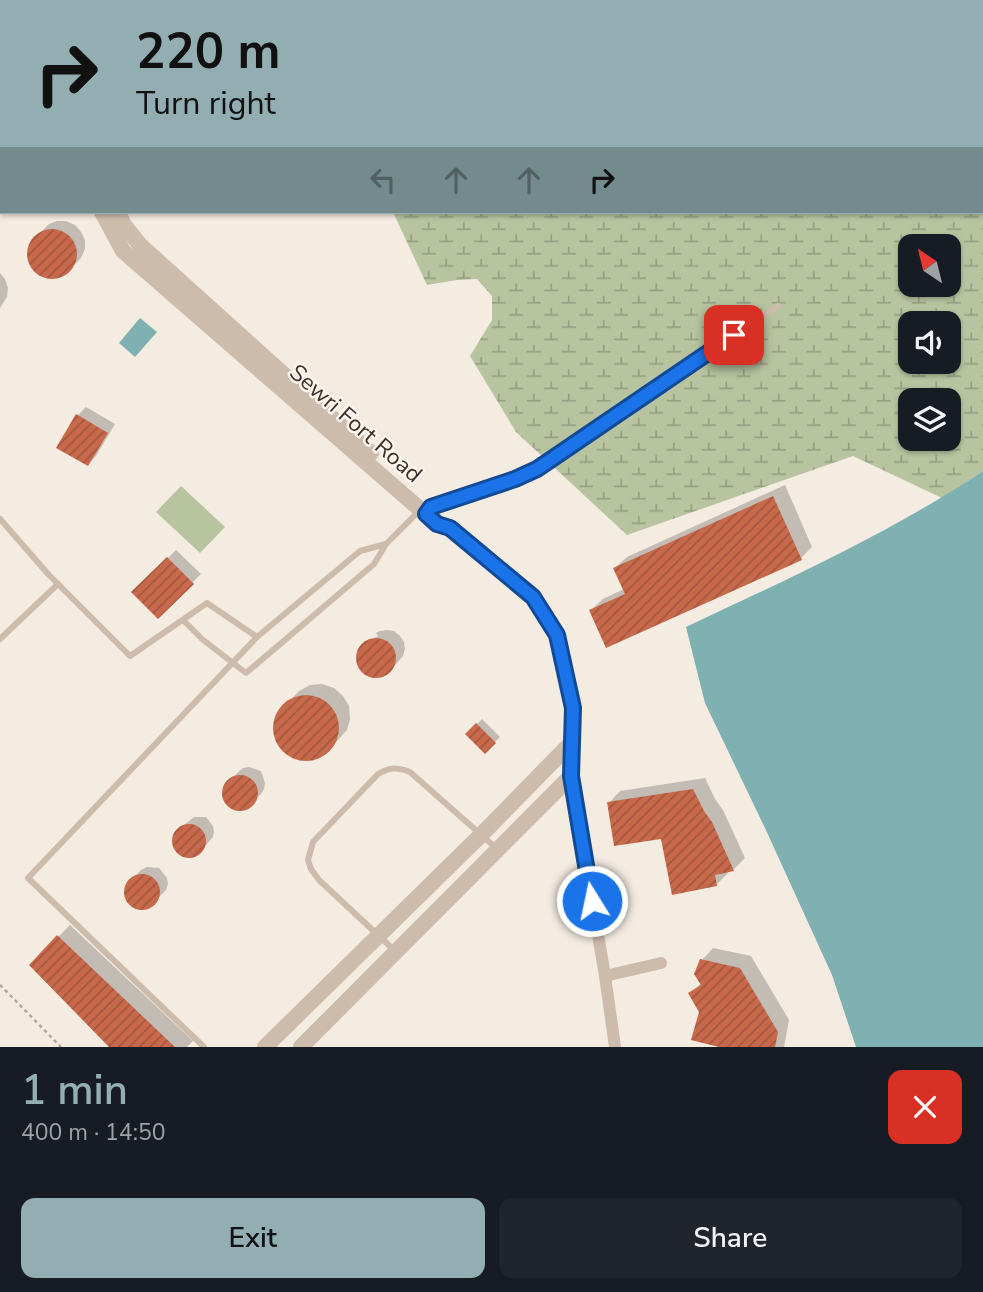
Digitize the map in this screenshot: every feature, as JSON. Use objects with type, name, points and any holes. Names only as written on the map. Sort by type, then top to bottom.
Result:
[{"type":"street","name":"Sewri Fort Road","points":[[103,214],[123,251],[192,302],[426,509],[437,524],[450,528],[533,597],[557,635],[573,708],[571,776],[615,1047]]},
{"type":"street","points":[[119,214],[139,245],[192,302]]},
{"type":"street","points":[[265,1047],[380,936],[572,742]]},
{"type":"street","points":[[301,1047],[571,776]]},
{"type":"street","points":[[605,976],[661,963]]},
{"type":"lane","points":[[183,620],[202,639],[246,673],[374,564],[386,544],[426,509],[537,469],[778,306]]},
{"type":"lane","points":[[0,519],[58,584],[130,656],[207,603],[257,637]]},
{"type":"lane","points":[[204,1047],[28,878],[257,637],[360,551],[386,544]]},
{"type":"lane","points":[[0,639],[58,584]]},
{"type":"lane","points":[[396,952],[319,880],[307,860],[313,842],[378,774],[399,768],[410,772],[497,850]]},
{"type":"path","points":[[0,985],[61,1047]]},
{"type":"green space","points":[[394,214],[983,214],[983,471],[942,498],[853,456],[627,535],[516,432],[470,356],[492,320],[492,296],[477,279],[427,285]]},
{"type":"green space","points":[[181,486],[225,527],[200,553],[156,512]]},
{"type":"water","points":[[140,318],[157,332],[135,357],[119,343]]},
{"type":"water","points":[[983,471],[983,1047],[856,1047],[832,975],[705,703],[686,627],[875,535]]},
{"type":"building","points":[[52,229],[70,236],[77,254],[70,272],[52,279],[34,272],[27,254],[34,236]]},
{"type":"building","points":[[76,414],[108,433],[88,466],[56,448]]},
{"type":"building","points":[[773,496],[802,560],[606,648],[589,610],[625,594],[613,568]]},
{"type":"building","points":[[167,557],[194,584],[158,619],[131,592]]},
{"type":"building","points":[[376,638],[384,639],[390,644],[395,650],[395,666],[390,672],[384,677],[376,678],[368,677],[362,672],[357,666],[356,658],[357,650],[362,644],[368,639]]},
{"type":"building","points":[[306,695],[319,698],[329,705],[336,715],[339,728],[336,741],[329,751],[319,758],[306,761],[293,758],[283,751],[276,741],[273,728],[276,715],[283,705],[293,698]]},
{"type":"building","points":[[476,723],[496,743],[485,754],[465,734]]},
{"type":"building","points":[[240,775],[252,781],[258,793],[252,805],[240,811],[228,805],[222,793],[228,781]]},
{"type":"building","points":[[693,789],[712,822],[734,871],[715,875],[717,886],[672,895],[661,839],[614,846],[607,802]]},
{"type":"building","points":[[189,824],[201,829],[206,841],[201,853],[189,858],[177,853],[172,841],[177,829]]},
{"type":"building","points":[[142,874],[155,879],[160,892],[155,905],[142,910],[129,905],[124,892],[129,879]]},
{"type":"building","points":[[57,935],[175,1047],[109,1047],[29,965]]},
{"type":"building","points":[[700,959],[740,968],[778,1032],[775,1047],[719,1047],[691,1040],[699,1012],[688,993],[701,985],[694,974]]},
{"type":"route","points":[[592,901],[571,776],[573,708],[557,635],[533,597],[450,528],[437,524],[426,514],[431,507],[537,469],[734,335]]}]
